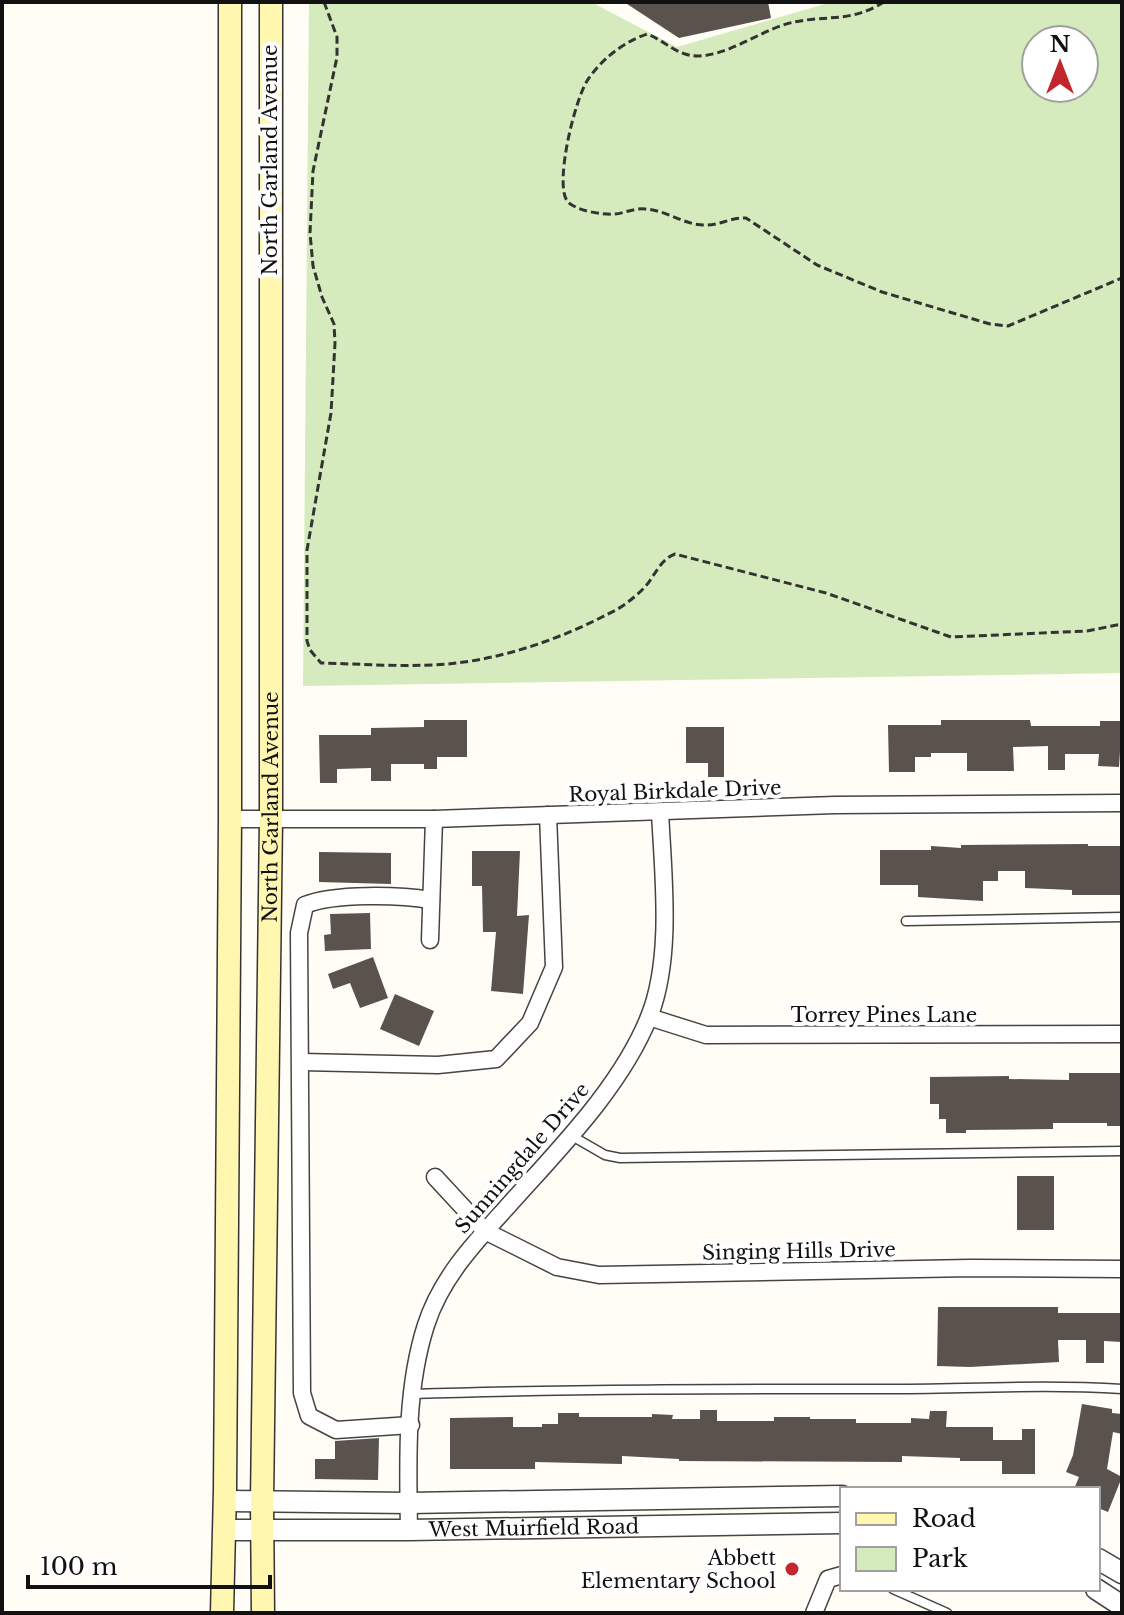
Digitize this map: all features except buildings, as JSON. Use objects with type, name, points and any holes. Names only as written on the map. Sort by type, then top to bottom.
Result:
[{"type":"main road","name":"North Garland Avenue","points":[[222,1613],[230,819],[230,2]]},
{"type":"main road","name":"North Garland Avenue","points":[[263,1613],[271,817],[271,2]]},
{"type":"street","name":"Royal Birkdale Drive","points":[[230,819],[434,819],[835,805],[1122,803]]},
{"type":"street","name":"Sunningdale Drive","points":[[409,1530],[413,1377],[427,1323],[451,1273],[572,1136],[615,1079],[649,1017],[664,933],[660,812]]},
{"type":"street","points":[[302,1062],[438,1065],[496,1059],[530,1023],[554,967],[548,815]]},
{"type":"street","points":[[430,940],[434,819]]},
{"type":"street","points":[[411,1425],[336,1430],[309,1416],[302,1393],[299,933],[305,905],[322,898],[412,897],[431,900]]},
{"type":"street","name":"Torrey Pines Lane","points":[[649,1017],[706,1035],[1122,1034]]},
{"type":"street","points":[[435,1177],[485,1231]]},
{"type":"street","name":"Singing Hills Drive","points":[[485,1231],[557,1267],[599,1275],[970,1268],[1122,1269]]},
{"type":"street","name":"West Muirfield Road","points":[[225,1501],[409,1503],[840,1496]]},
{"type":"street","name":"West Muirfield Road","points":[[224,1530],[840,1523]]},
{"type":"street","points":[[1100,1560],[1121,1570],[1108,1596]]},
{"type":"street","points":[[814,1613],[828,1579],[840,1576]]},
{"type":"lane","points":[[906,921],[1122,917]]},
{"type":"lane","points":[[572,1136],[605,1155],[620,1158],[1122,1151]]},
{"type":"lane","points":[[412,1394],[1063,1385],[1122,1389]]},
{"type":"lane","points":[[898,1591],[947,1613]]},
{"type":"path","points":[[324,2],[337,37],[337,57],[313,171],[310,233],[313,266],[334,324],[335,343],[331,413],[307,550],[307,641],[321,663],[454,663],[489,657],[570,633],[612,613],[644,589],[666,558],[675,554],[826,593],[951,637],[1087,631],[1122,624]]},
{"type":"path","points":[[884,2],[853,17],[783,25],[697,56],[681,53],[647,34],[617,49],[586,81],[574,111],[562,190],[567,201],[578,207],[616,214],[642,208],[658,210],[702,226],[746,218],[817,265],[882,292],[990,324],[1008,326],[1122,278]]},
{"type":"green space","points":[[309,2],[591,2],[677,47],[832,2],[1122,2],[1122,673],[303,686]]},
{"type":"place","name":"Abbett Elementary School","points":[[792,1569]]}]
